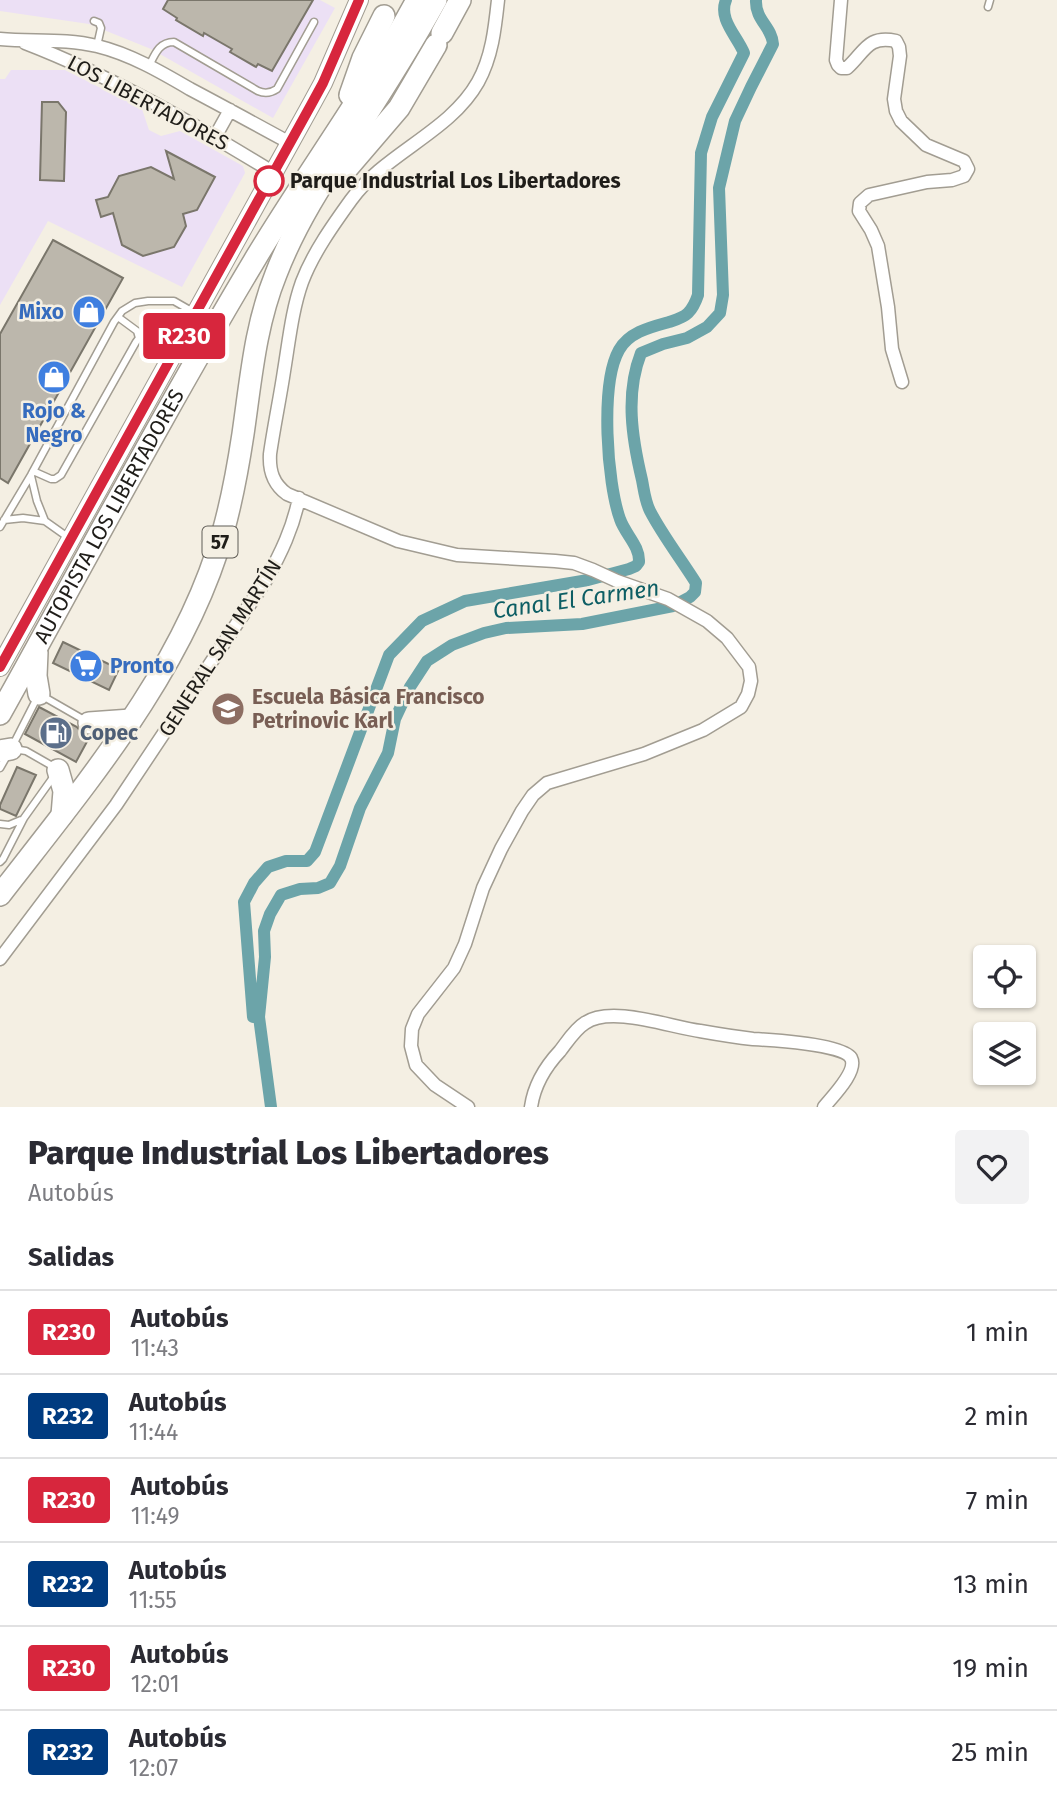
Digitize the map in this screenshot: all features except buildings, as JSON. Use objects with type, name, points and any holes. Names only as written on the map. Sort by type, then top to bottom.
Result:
[{"type":"highway","name":"AUTOPISTA LOS LIBERTADORES","points":[[0,714],[189,372],[269,236],[384,58],[417,0]]},
{"type":"highway","name":"57","points":[[0,895],[131,720],[188,622],[205,586],[228,511],[239,461],[255,346],[274,277],[305,212],[388,83],[436,0]]},
{"type":"highway","name":"57","points":[[274,277],[331,189],[399,108],[460,0]]},
{"type":"highway","name":"AUTOPISTA LOS LIBERTADORES","points":[[330,143],[367,49],[389,7]]},
{"type":"highway","points":[[38,646],[36,666],[39,694]]},
{"type":"highway","points":[[86,727],[131,720]]},
{"type":"highway","points":[[61,767],[64,791],[62,815]]},
{"type":"street","points":[[0,667],[323,83],[359,0]]},
{"type":"street","points":[[468,1107],[435,1085],[416,1065],[411,1046],[412,1028],[418,1014],[454,968],[465,944],[483,888],[500,849],[522,811],[533,795],[547,783],[644,754],[704,730],[741,706],[751,681],[749,667],[727,638],[707,621],[668,599],[574,563],[457,555],[398,541],[288,494],[277,485],[271,472],[269,462],[295,307],[302,284],[323,242],[352,198],[377,172],[453,112],[474,89],[489,57],[498,0]]},
{"type":"street","points":[[841,0],[836,60],[838,65],[847,68],[868,44],[879,40],[896,41],[900,56],[895,111],[901,121],[926,145],[964,161],[968,169],[964,176],[952,180],[882,191],[869,195],[860,203],[859,211],[878,246],[892,349],[902,382]]},
{"type":"street","name":"LOS LIBERTADORES","points":[[0,38],[18,41],[66,41],[97,46],[149,66],[290,143]]},
{"type":"street","name":"LOS LIBERTADORES","points":[[18,41],[89,69],[215,137],[274,173]]},
{"type":"street","points":[[215,137],[230,110]]},
{"type":"street","name":"GENERAL SAN MARTÍN","points":[[0,959],[116,805],[267,580],[285,547],[299,498]]},
{"type":"street","points":[[531,1107],[533,1094],[548,1063],[584,1023],[598,1017],[614,1016],[843,1051],[849,1055],[852,1070],[824,1107]]},
{"type":"lane","points":[[94,21],[101,27],[97,46]]},
{"type":"lane","points":[[149,66],[160,46],[174,42],[258,91],[267,93],[277,89],[314,22]]},
{"type":"lane","points":[[0,527],[122,311],[135,303],[163,300],[174,301],[196,314]]},
{"type":"lane","points":[[32,473],[51,479],[61,475],[139,338],[137,331],[118,317]]},
{"type":"lane","points":[[32,473],[37,501],[45,521]]},
{"type":"lane","points":[[4,520],[23,518],[45,521],[71,539]]},
{"type":"lane","points":[[0,768],[5,750],[39,694],[86,727]]},
{"type":"lane","points":[[0,862],[24,818],[61,767],[26,751],[5,750]]},
{"type":"lane","points":[[0,824],[15,824],[24,818]]},
{"type":"shaded area","points":[[0,0],[320,0],[335,8],[273,118],[151,49],[89,24],[0,11]]},
{"type":"shaded area","points":[[11,70],[65,70],[142,109],[149,130],[161,136],[180,131],[243,166],[245,173],[182,287],[48,221],[0,305],[0,79],[5,79]]},
{"type":"waterway","points":[[253,1017],[244,902],[254,883],[268,867],[286,861],[307,861],[315,852],[389,655],[422,621],[465,601],[588,580],[629,569],[639,562],[635,545],[622,524],[615,503],[609,459],[609,386],[613,366],[623,344],[641,331],[684,316],[698,295],[701,153],[712,117],[744,53],[726,21],[726,0]]},
{"type":"waterway","name":"Canal El Carmen","points":[[271,1107],[259,1017],[265,957],[264,931],[281,895],[330,883],[340,866],[360,808],[388,753],[395,719],[410,687],[427,661],[452,645],[484,633],[506,628],[582,624],[673,606],[695,592],[696,583],[647,503],[633,432],[633,384],[641,353],[687,338],[707,327],[720,313],[723,295],[719,188],[735,121],[773,44],[758,13],[756,0]]},
{"type":"bus line","name":"R230","points":[[0,667],[323,83],[359,0]]},
{"type":"place","name":"Parque Industrial Los Libertadores","points":[[269,181]]},
{"type":"place","name":"Mixo","points":[[89,312]]},
{"type":"place","name":"Rojo & Negro","points":[[54,377]]},
{"type":"place","name":"Pronto","points":[[86,666]]},
{"type":"place","name":"Escuela Básica Francisco Petrinovic Karl","points":[[228,709]]},
{"type":"place","name":"Copec","points":[[56,733]]}]
